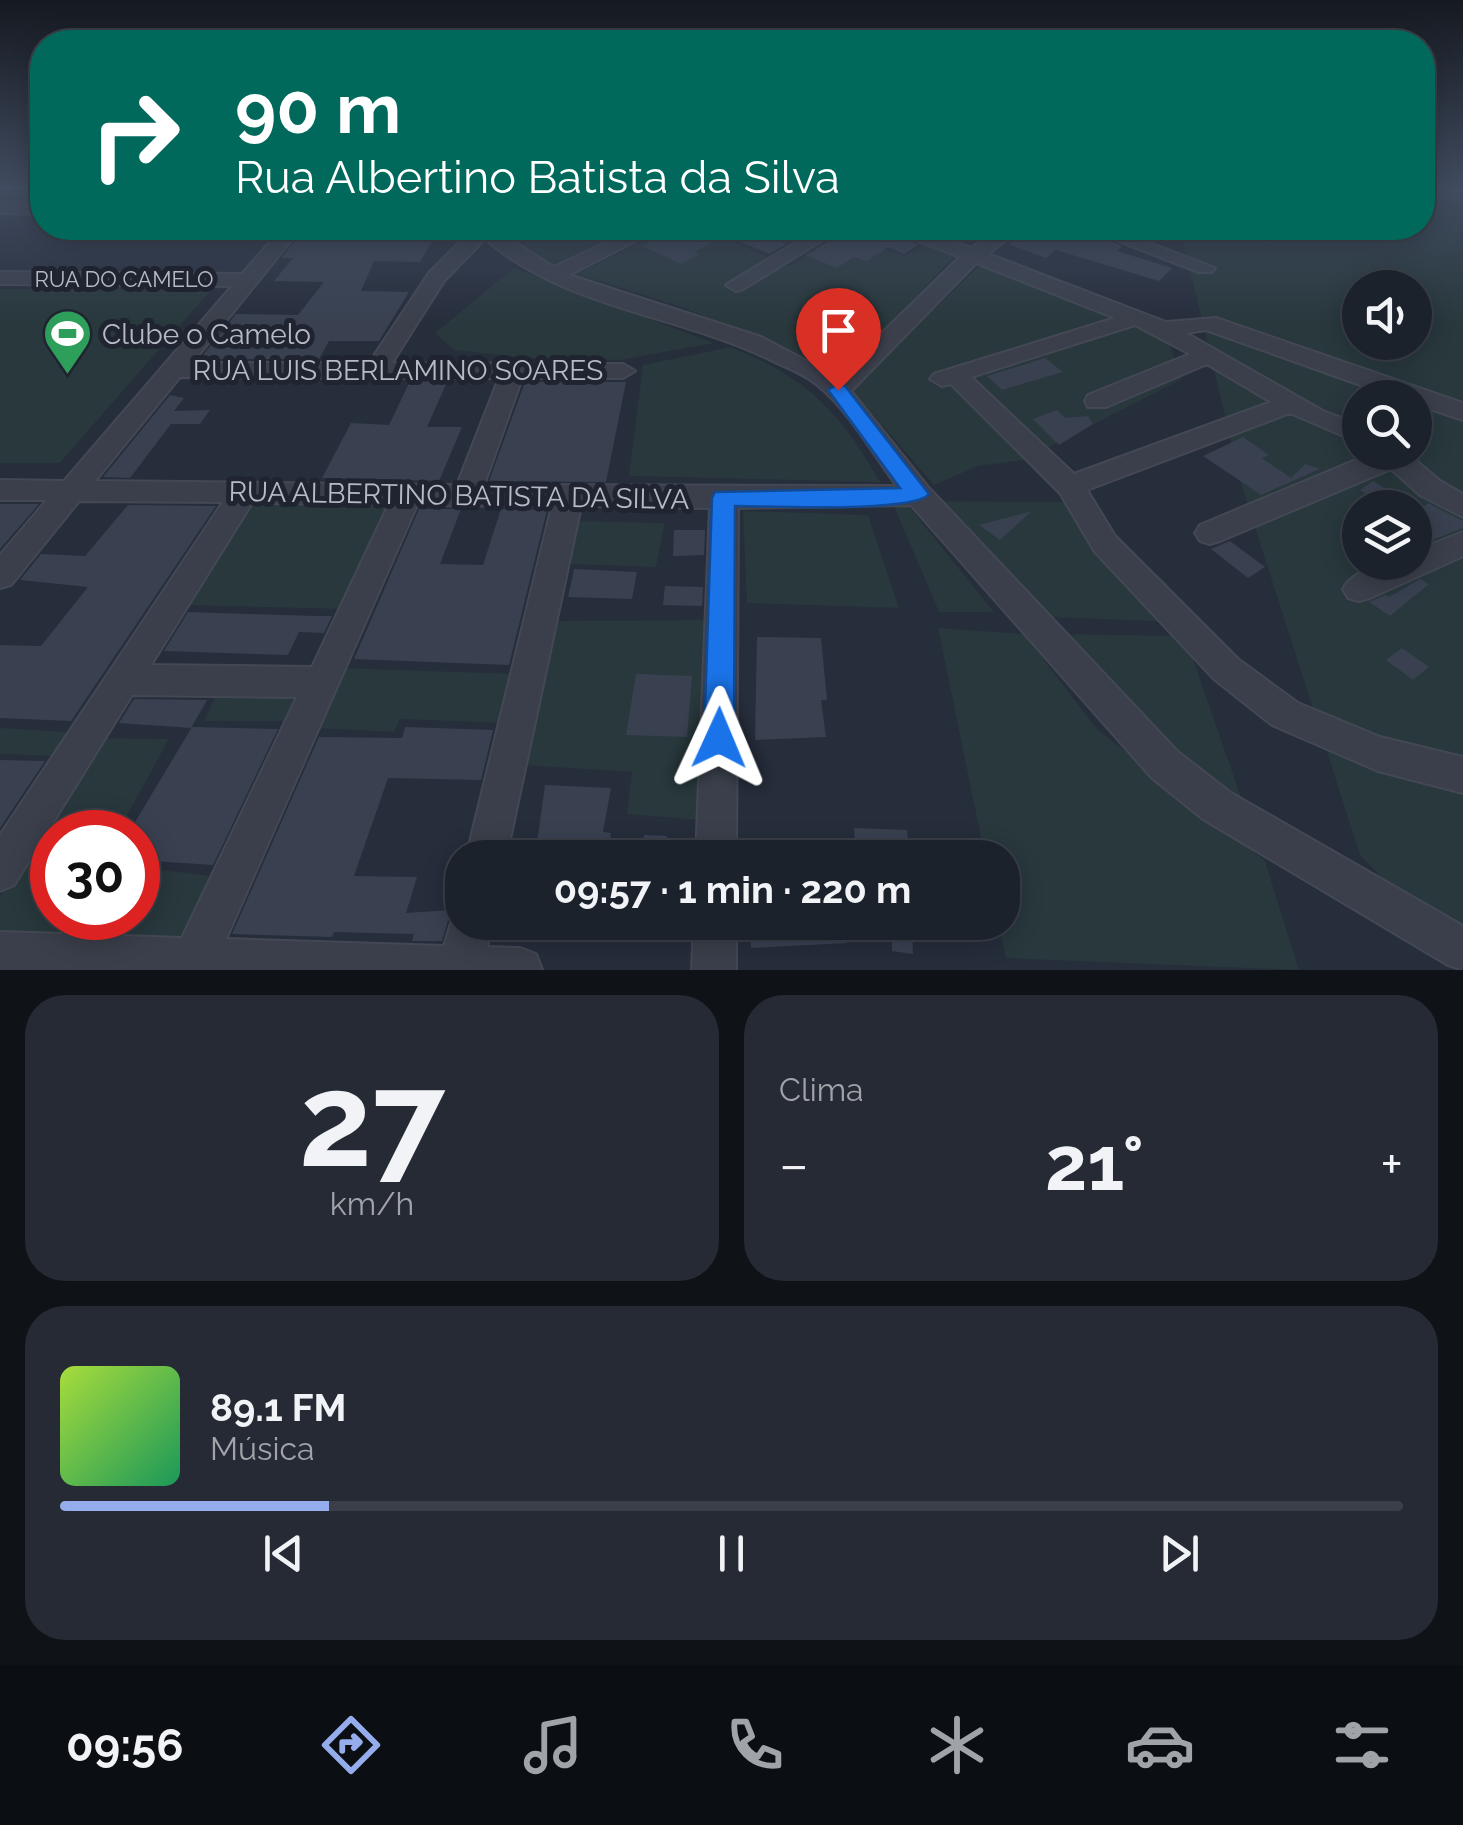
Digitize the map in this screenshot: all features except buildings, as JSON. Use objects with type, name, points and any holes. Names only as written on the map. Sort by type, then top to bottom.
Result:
[{"type":"street","points":[[0,576],[282,240]]},
{"type":"street","points":[[378,367],[436,277],[472,240]]},
{"type":"street","points":[[498,240],[553,275],[753,342],[800,362],[838,390],[918,494],[1165,765],[1230,814],[1463,950]]},
{"type":"street","points":[[553,275],[627,240]]},
{"type":"street","points":[[736,285],[813,240]]},
{"type":"street","points":[[932,240],[1164,329],[1292,404],[1342,426]]},
{"type":"street","points":[[838,390],[972,256],[995,240]]},
{"type":"street","points":[[1127,240],[1204,268]]},
{"type":"street","name":"RUA DO CAMELO","points":[[0,278],[248,280]]},
{"type":"street","points":[[1136,318],[947,378],[1070,486],[1105,544],[1226,668],[1286,714],[1378,754],[1463,776]]},
{"type":"street","points":[[1164,329],[1208,323],[1463,412]]},
{"type":"street","points":[[1096,401],[1208,355]]},
{"type":"street","name":"RUA LUIS BERLAMINO SOARES","points":[[173,370],[378,367],[623,371]]},
{"type":"street","points":[[467,494],[513,371]]},
{"type":"street","points":[[1070,486],[1292,404]]},
{"type":"street","points":[[1210,533],[1356,470]]},
{"type":"street","points":[[1409,470],[1463,507]]},
{"type":"street","name":"RUA ALBERTINO BATISTA DA SILVA","points":[[0,490],[724,498],[879,498],[918,494]]},
{"type":"street","points":[[0,871],[244,492]]},
{"type":"street","points":[[192,965],[408,494]]},
{"type":"street","points":[[490,840],[569,495]]},
{"type":"street","points":[[716,840],[724,498]]},
{"type":"street","points":[[1359,589],[1463,543]]},
{"type":"street","points":[[123,680],[325,682]]},
{"type":"street","points":[[461,970],[468,940]]},
{"type":"street","points":[[714,970],[715,940]]},
{"type":"street","points":[[0,954],[192,965],[520,970]]},
{"type":"shaded area","points":[[1435,234],[1463,234],[1463,924],[1395,891],[1360,855],[1242,487],[1183,240],[1435,240]]},
{"type":"shaded area","points":[[517,240],[608,240],[553,265]]},
{"type":"shaded area","points":[[646,240],[727,240],[790,266],[830,240],[860,240],[904,256],[926,245],[954,257],[842,373],[682,307],[576,274]]},
{"type":"shaded area","points":[[979,266],[1131,322],[1168,341],[1182,379],[1024,460],[978,466],[934,485],[851,389]]},
{"type":"shaded area","points":[[514,268],[714,343],[620,360],[530,358],[454,350],[435,333]]},
{"type":"shaded area","name":"Clube o Camelo","points":[[0,289],[210,291],[60,463],[0,463]]},
{"type":"shaded area","points":[[731,347],[781,371],[819,399],[850,435],[880,482],[629,476],[643,365]]},
{"type":"shaded area","points":[[250,498],[398,500],[343,609],[182,605]]},
{"type":"shaded area","points":[[932,501],[1067,502],[1167,583],[1178,622],[1048,617]]},
{"type":"shaded area","points":[[893,504],[907,504],[994,612],[939,612]]},
{"type":"shaded area","points":[[743,511],[868,515],[899,608],[747,603]]},
{"type":"shaded area","points":[[579,521],[665,523],[656,567],[570,564]]},
{"type":"shaded area","points":[[707,620],[700,820],[627,814],[632,772],[524,765],[556,621]]},
{"type":"shaded area","points":[[938,628],[1024,634],[1097,729],[1265,861],[1299,970],[1006,958],[1002,940],[1020,940],[1020,840],[982,840]]},
{"type":"shaded area","points":[[1060,634],[1185,636],[1250,823]]},
{"type":"shaded area","points":[[342,668],[514,674],[501,723],[400,719],[394,732],[315,728]]},
{"type":"shaded area","points":[[218,690],[302,691],[285,721],[204,721]]},
{"type":"shaded area","points":[[0,728],[69,732],[51,756],[0,754]]},
{"type":"shaded area","points":[[103,738],[169,739],[130,810],[56,810]]},
{"type":"shaded area","points":[[30,851],[30,933],[0,932],[0,897]]},
{"type":"shaded area","points":[[160,870],[210,876],[183,940],[160,939]]},
{"type":"place","name":"Clube o Camelo","points":[[67,376]]},
{"type":"route","points":[[719,738],[724,498],[879,498],[918,494],[838,390]]}]
